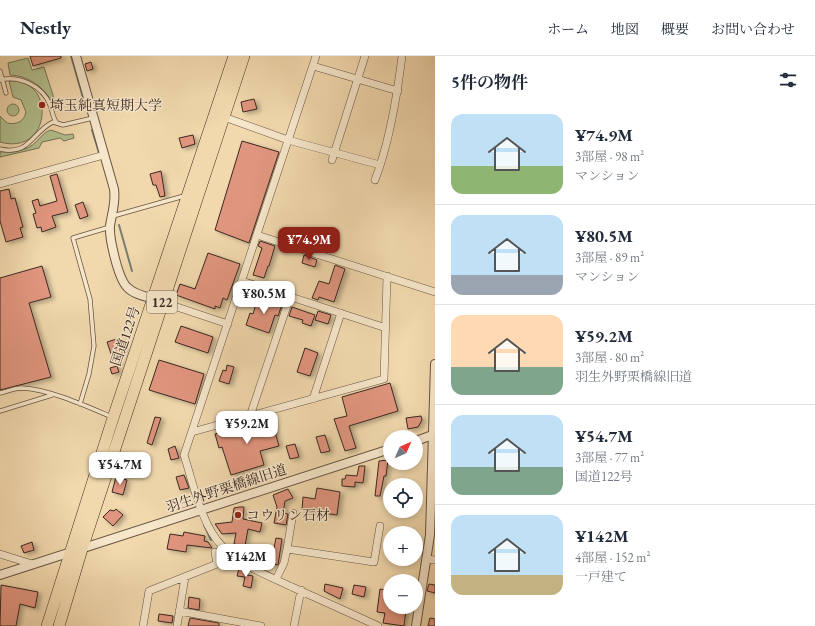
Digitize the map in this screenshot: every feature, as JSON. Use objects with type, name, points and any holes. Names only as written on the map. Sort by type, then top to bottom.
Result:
[{"type":"highway","name":"国道122号","points":[[59,626],[158,300],[188,195],[234,56]]},
{"type":"highway","name":"国道122号","points":[[47,626],[69,552],[113,418],[158,300],[224,117],[244,56]]},
{"type":"street","points":[[76,56],[115,198],[110,227],[112,243],[126,287],[132,291],[228,324]]},
{"type":"street","points":[[316,56],[184,455],[202,509],[212,532],[223,547],[240,560],[276,579],[378,626]]},
{"type":"street","points":[[332,160],[365,56]]},
{"type":"street","points":[[375,180],[398,91],[402,56]]},
{"type":"street","points":[[313,66],[398,91]]},
{"type":"street","points":[[224,117],[288,140],[380,165]]},
{"type":"street","points":[[0,184],[104,155]]},
{"type":"street","points":[[257,234],[435,292]]},
{"type":"street","points":[[192,432],[384,379],[387,276]]},
{"type":"street","points":[[242,281],[386,328]]},
{"type":"street","points":[[250,416],[290,297]]},
{"type":"street","points":[[313,399],[341,313]]},
{"type":"street","points":[[416,626],[430,536],[435,364]]},
{"type":"street","points":[[423,439],[434,435]]},
{"type":"street","name":"羽生外野栗橋線旧道","points":[[0,576],[32,564],[383,451]]},
{"type":"street","points":[[276,579],[284,563],[293,513]]},
{"type":"street","points":[[287,549],[374,562],[380,526]]},
{"type":"street","points":[[215,552],[217,564]]},
{"type":"street","points":[[0,554],[32,564]]},
{"type":"street","points":[[426,559],[435,560]]},
{"type":"street","points":[[143,626],[149,591],[217,564],[240,560]]},
{"type":"street","points":[[177,626],[185,577]]},
{"type":"street","points":[[294,626],[301,590]]},
{"type":"street","points":[[179,611],[261,626]]},
{"type":"lane","points":[[0,71],[1,80],[6,93]]},
{"type":"lane","points":[[1,80],[22,80],[36,87],[47,98],[54,119],[58,123]]},
{"type":"lane","points":[[0,149],[12,150],[26,146],[50,124],[64,124],[93,118]]},
{"type":"lane","points":[[113,216],[188,195]]},
{"type":"lane","points":[[80,404],[89,374],[94,346],[90,299],[73,238],[110,227]]},
{"type":"lane","points":[[0,393],[19,388],[37,390],[80,404],[113,418]]},
{"type":"lane","points":[[0,411],[52,395]]},
{"type":"green space","points":[[28,58],[32,70],[44,67],[57,108],[54,107],[51,100],[37,85],[24,78],[10,75],[8,63]]},
{"type":"green space","points":[[9,81],[25,83],[35,91],[41,102],[42,116],[38,128],[30,138],[17,144],[0,142],[0,116],[7,123],[13,124],[19,122],[26,112],[21,100],[13,97]]},
{"type":"green space","points":[[15,104],[18,105],[18,115],[11,116],[8,115],[7,108],[8,105]]},
{"type":"green space","points":[[51,130],[65,135],[73,134],[74,138],[64,141],[60,138],[42,142],[39,148],[0,157],[0,152],[14,152],[28,148],[44,133]]},
{"type":"building","points":[[30,56],[61,56],[61,58],[33,66]]},
{"type":"building","points":[[91,62],[93,69],[87,71],[85,64]]},
{"type":"building","points":[[254,99],[257,109],[243,112],[241,102]]},
{"type":"building","points":[[193,135],[195,144],[182,148],[179,138]]},
{"type":"building","points":[[242,141],[279,152],[249,243],[215,230]]},
{"type":"building","points":[[161,171],[165,196],[160,197],[156,185],[153,185],[150,174]]},
{"type":"building","points":[[57,174],[68,212],[52,216],[56,227],[42,232],[41,227],[37,228],[33,214],[36,213],[32,201],[38,199],[40,206],[57,201],[50,176]]},
{"type":"building","points":[[9,189],[11,199],[15,198],[23,227],[20,228],[23,237],[6,242],[0,221],[0,191]]},
{"type":"building","points":[[83,202],[88,216],[80,219],[75,205]]},
{"type":"building","points":[[260,241],[275,246],[264,278],[253,275],[262,248],[258,246]]},
{"type":"building","points":[[208,253],[240,264],[227,300],[223,298],[220,308],[215,306],[215,309],[176,295],[180,284],[195,289]]},
{"type":"building","points":[[304,255],[317,260],[315,267],[302,263]]},
{"type":"building","points":[[335,265],[345,269],[334,302],[319,297],[318,300],[312,298],[319,281],[329,284]]},
{"type":"building","points":[[42,266],[51,297],[29,303],[51,377],[0,390],[0,278]]},
{"type":"building","points":[[274,299],[283,302],[278,316],[275,315],[269,333],[246,325],[250,313],[253,314],[257,300],[272,305]]},
{"type":"building","points":[[292,307],[315,315],[311,326],[302,323],[303,320],[289,316]]},
{"type":"building","points":[[318,311],[331,315],[328,324],[315,320]]},
{"type":"building","points":[[181,326],[213,337],[208,353],[175,342]]},
{"type":"building","points":[[120,338],[124,353],[117,355],[120,364],[115,365],[107,342]]},
{"type":"building","points":[[305,348],[318,353],[310,376],[297,372]]},
{"type":"building","points":[[159,360],[204,374],[195,404],[149,390]]},
{"type":"building","points":[[227,365],[234,367],[229,384],[219,381],[223,370],[226,371]]},
{"type":"building","points":[[117,366],[119,372],[112,374],[110,368]]},
{"type":"building","points":[[390,383],[398,411],[349,426],[356,448],[345,451],[334,419],[347,416],[342,397]]},
{"type":"building","points":[[421,416],[422,420],[418,427],[408,429],[406,418]]},
{"type":"building","points":[[155,417],[161,418],[152,445],[147,443]]},
{"type":"building","points":[[271,418],[279,446],[260,451],[264,465],[231,475],[222,447],[219,448],[215,434]]},
{"type":"building","points":[[325,435],[330,451],[321,453],[316,437]]},
{"type":"building","points":[[295,444],[299,457],[290,459],[286,446]]},
{"type":"building","points":[[175,446],[179,458],[171,460],[168,449]]},
{"type":"building","points":[[379,461],[383,461],[383,470],[387,470],[386,476],[383,478],[380,496],[375,496]]},
{"type":"building","points":[[359,466],[365,466],[363,483],[355,482],[355,487],[342,486],[342,479],[345,479],[346,475],[357,476]]},
{"type":"building","points":[[184,475],[189,488],[180,490],[176,477]]},
{"type":"building","points":[[116,477],[127,480],[123,495],[112,492]]},
{"type":"building","points":[[317,488],[340,492],[337,515],[302,510],[303,497],[315,499]]},
{"type":"building","points":[[288,489],[293,498],[285,501],[283,513],[288,514],[286,525],[274,523],[277,507],[273,495]]},
{"type":"building","points":[[244,507],[243,519],[262,523],[260,532],[248,529],[245,546],[234,544],[236,533],[222,534],[215,524],[232,522],[234,508]]},
{"type":"building","points":[[116,509],[123,515],[113,526],[103,517],[110,510],[114,511]]},
{"type":"building","points":[[184,532],[205,536],[204,541],[208,542],[212,548],[187,545],[186,552],[167,549],[170,534],[183,536]]},
{"type":"building","points":[[276,538],[282,539],[278,565],[267,563],[269,552],[273,553]]},
{"type":"building","points":[[32,542],[34,550],[24,553],[21,546]]},
{"type":"building","points":[[239,569],[246,571],[247,575],[253,576],[251,588],[243,586],[245,577],[237,576]]},
{"type":"building","points":[[325,584],[343,588],[340,599],[324,591]]},
{"type":"building","points":[[429,584],[435,585],[435,593],[427,591]]},
{"type":"building","points":[[1,585],[38,592],[35,608],[20,604],[16,626],[0,626]]},
{"type":"building","points":[[354,585],[366,587],[364,597],[352,594]]},
{"type":"building","points":[[380,589],[383,590],[383,613],[377,612]]},
{"type":"building","points":[[189,597],[200,599],[199,610],[188,608]]},
{"type":"building","points":[[159,614],[173,616],[172,623],[158,621]]},
{"type":"building","points":[[385,614],[406,614],[404,626],[383,623]]},
{"type":"building","points":[[190,618],[219,623],[219,626],[188,626]]},
{"type":"building","points":[[430,618],[435,619],[435,626],[428,626]]},
{"type":"waterway","points":[[71,56],[86,108]]},
{"type":"waterway","points":[[92,130],[99,153]]},
{"type":"waterway","points":[[119,225],[132,271]]},
{"type":"waterway","points":[[204,525],[211,540]]},
{"type":"place","name":"埼玉純真短期大学","points":[[42,105]]},
{"type":"place","name":"コウリン石材","points":[[238,515]]}]
